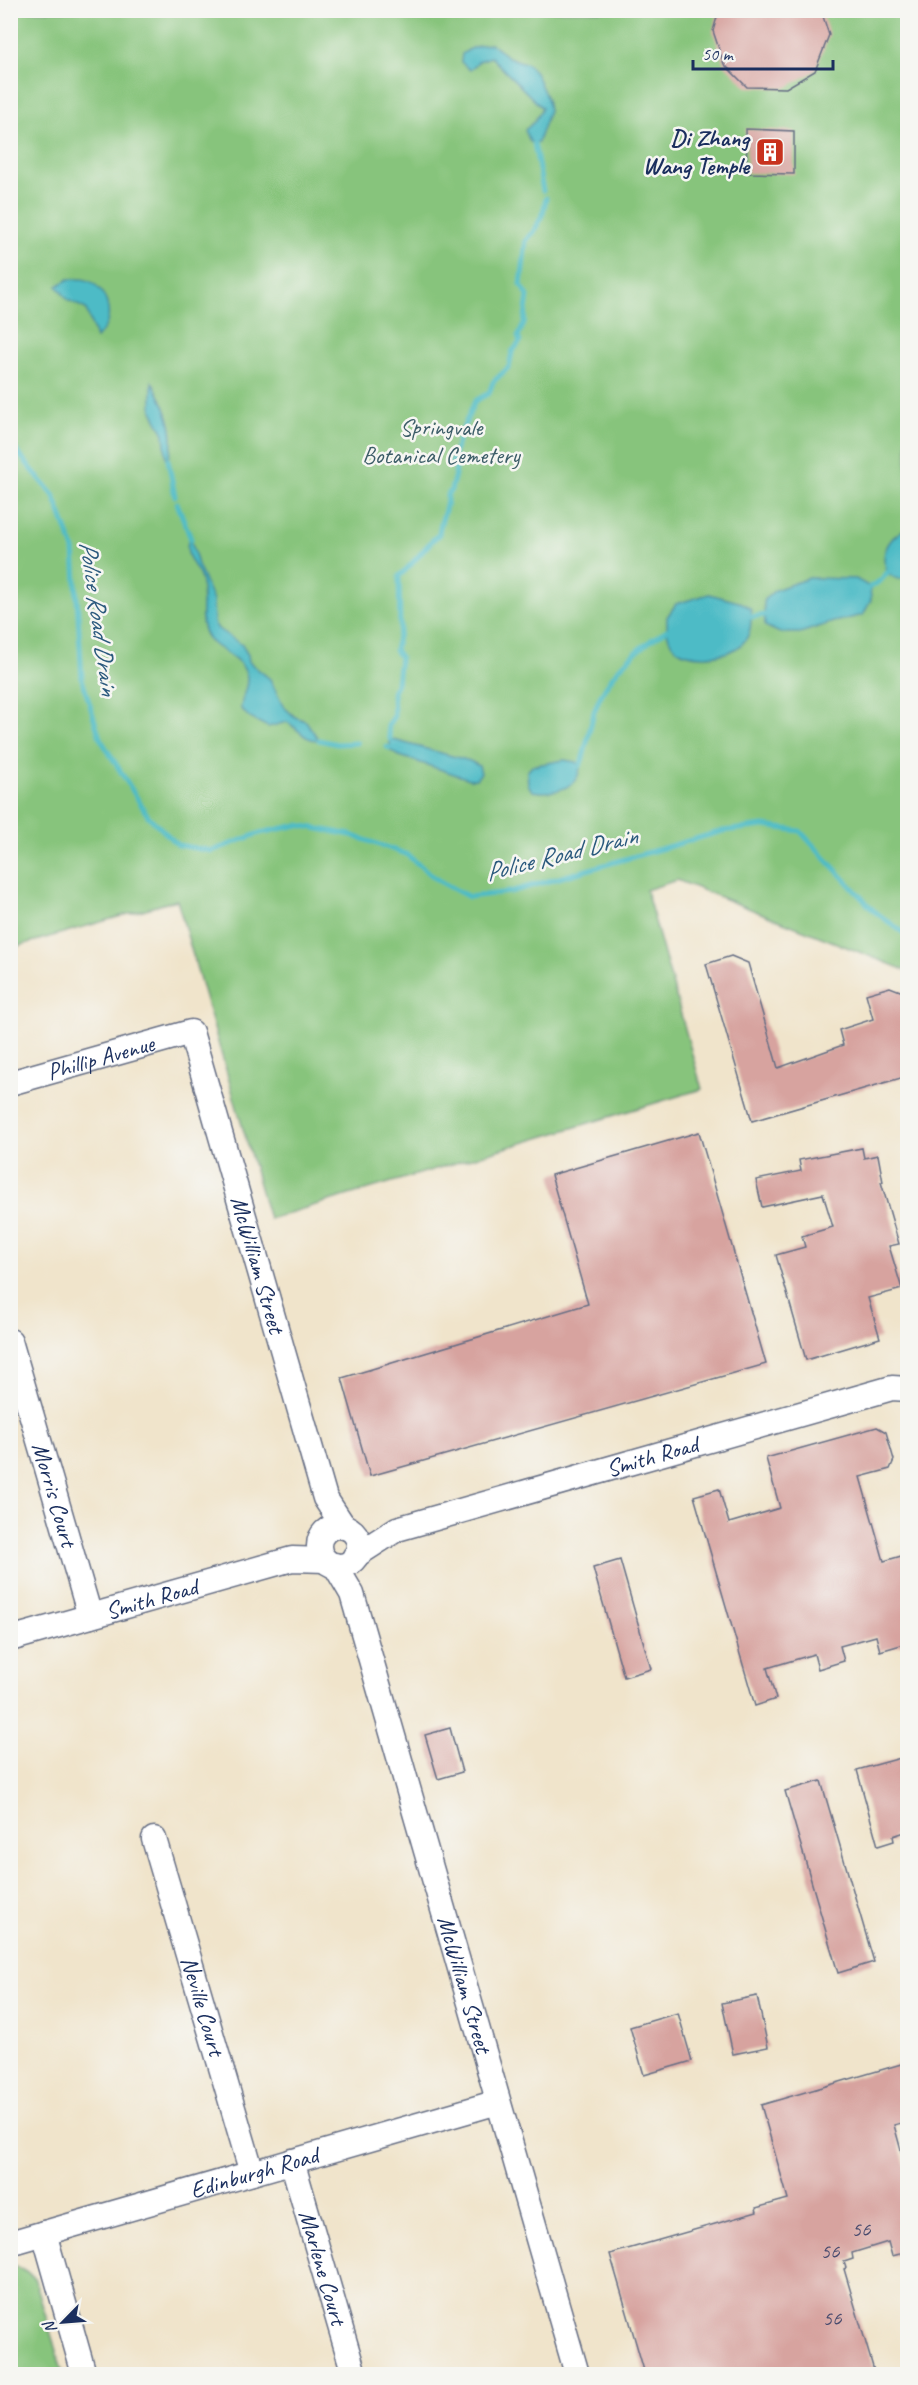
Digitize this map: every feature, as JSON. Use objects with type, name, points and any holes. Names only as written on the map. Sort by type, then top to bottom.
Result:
[{"type":"street","name":"Phillip Avenue","points":[[10,1083],[191,1032]]},
{"type":"street","name":"McWilliam Street","points":[[191,1032],[577,2374]]},
{"type":"street","name":"Morris Court","points":[[10,1341],[90,1616]]},
{"type":"street","name":"Smith Road","points":[[10,1639],[892,1388],[908,1389]]},
{"type":"street","name":"Neville Court","points":[[154,1839],[252,2173]]},
{"type":"street","name":"Edinburgh Road","points":[[10,2243],[498,2102]]},
{"type":"street","name":"Marlene Court","points":[[292,2161],[354,2374]]},
{"type":"street","points":[[44,2233],[84,2374]]},
{"type":"green space","name":"Springvale Botanical Cemetery","points":[[11,11],[907,11],[907,971],[677,880],[646,890],[702,1089],[269,1219],[177,900],[11,948]]},
{"type":"green space","points":[[11,2265],[34,2277],[63,2374],[11,2374]]},
{"type":"water","points":[[491,44],[508,57],[527,64],[535,72],[547,99],[549,110],[538,142],[530,142],[525,130],[534,122],[542,108],[491,57],[479,61],[470,70],[461,62],[462,54],[476,47]]},
{"type":"water","points":[[69,279],[90,281],[105,297],[108,309],[107,321],[96,338],[86,309],[68,300],[57,286]]},
{"type":"water","points":[[152,382],[169,420],[172,440],[168,460],[164,434],[152,411]]},
{"type":"water","points":[[907,528],[907,577],[902,579],[889,573],[884,557],[888,544]]},
{"type":"water","points":[[191,539],[198,565],[213,601],[214,623],[218,629],[242,645],[249,662],[270,679],[283,706],[295,717],[306,721],[319,740],[306,737],[287,722],[268,727],[250,718],[241,709],[247,682],[246,673],[238,661],[214,645],[206,635],[202,616],[201,578],[190,559],[187,548],[188,541]]},
{"type":"water","points":[[809,578],[856,579],[870,587],[871,600],[863,615],[800,633],[780,633],[765,626],[764,600],[775,590]]},
{"type":"water","points":[[709,594],[742,603],[751,609],[748,636],[735,649],[717,655],[686,654],[672,644],[667,631],[667,617],[676,604]]},
{"type":"water","points":[[390,739],[470,761],[479,766],[481,773],[476,779],[469,779],[397,755],[390,750]]},
{"type":"water","points":[[564,760],[576,762],[580,766],[575,780],[563,789],[547,792],[532,791],[528,784],[527,772],[532,766]]},
{"type":"building","points":[[719,10],[821,10],[829,35],[815,71],[786,88],[747,87],[724,64],[713,31]]},
{"type":"building","name":"Di Zhang Wang Temple","points":[[746,129],[794,131],[794,174],[747,173]]},
{"type":"building","points":[[731,956],[748,963],[778,1068],[843,1045],[839,1030],[873,1019],[866,994],[890,987],[908,994],[908,1076],[752,1121],[706,964]]},
{"type":"building","points":[[699,1132],[766,1364],[370,1476],[342,1378],[588,1304],[551,1175]]},
{"type":"building","points":[[862,1148],[864,1158],[878,1155],[883,1182],[881,1182],[899,1244],[889,1246],[902,1289],[868,1298],[880,1338],[806,1360],[776,1255],[805,1247],[802,1236],[833,1227],[823,1194],[762,1207],[756,1180],[801,1171],[799,1160]]},
{"type":"building","points":[[877,1427],[886,1432],[894,1460],[890,1469],[860,1477],[884,1561],[908,1554],[908,1643],[880,1651],[876,1636],[840,1646],[844,1661],[818,1669],[814,1654],[767,1668],[776,1699],[755,1706],[694,1496],[719,1489],[729,1523],[780,1508],[766,1458]]},
{"type":"building","points":[[620,1560],[651,1669],[624,1677],[593,1568]]},
{"type":"building","points":[[450,1728],[462,1772],[438,1779],[425,1735]]},
{"type":"building","points":[[908,1756],[908,1831],[893,1836],[894,1841],[878,1846],[857,1770]]},
{"type":"building","points":[[821,1781],[874,1962],[838,1973],[785,1791]]},
{"type":"building","points":[[757,1996],[768,2047],[733,2054],[722,2003]]},
{"type":"building","points":[[678,2013],[692,2061],[644,2075],[630,2027]]},
{"type":"building","points":[[908,2062],[908,2121],[894,2125],[905,2165],[908,2165],[908,2252],[892,2256],[888,2242],[852,2253],[853,2259],[844,2262],[846,2268],[844,2269],[875,2374],[645,2374],[610,2254],[757,2212],[756,2208],[788,2199],[761,2105]]},
{"type":"waterway","points":[[534,143],[543,191]]},
{"type":"waterway","points":[[390,739],[388,726],[394,716],[393,691],[397,683],[400,657],[395,650],[400,628],[399,576],[439,534],[447,495],[451,490],[456,470],[452,461],[460,435],[475,401],[489,393],[493,382],[509,367],[512,352],[520,342],[518,336],[524,324],[528,296],[521,285],[526,240],[534,232],[543,213],[546,198]]},
{"type":"waterway","name":"Police Road Drain","points":[[10,448],[14,448],[54,496],[74,550],[82,679],[100,738],[148,816],[178,845],[212,851],[260,833],[298,825],[351,835],[406,854],[439,881],[469,897],[510,892],[723,831],[764,826],[800,831],[874,911],[908,936]]},
{"type":"waterway","points":[[168,460],[175,496]]},
{"type":"waterway","points":[[177,503],[191,539]]},
{"type":"waterway","points":[[870,587],[888,572]]},
{"type":"waterway","points":[[751,617],[765,615]]},
{"type":"waterway","points":[[580,766],[594,712],[606,686],[623,664],[667,630]]},
{"type":"waterway","points":[[319,740],[337,744],[357,743]]},
{"type":"place","name":"Di Zhang Wang Temple","points":[[770,152]]}]
